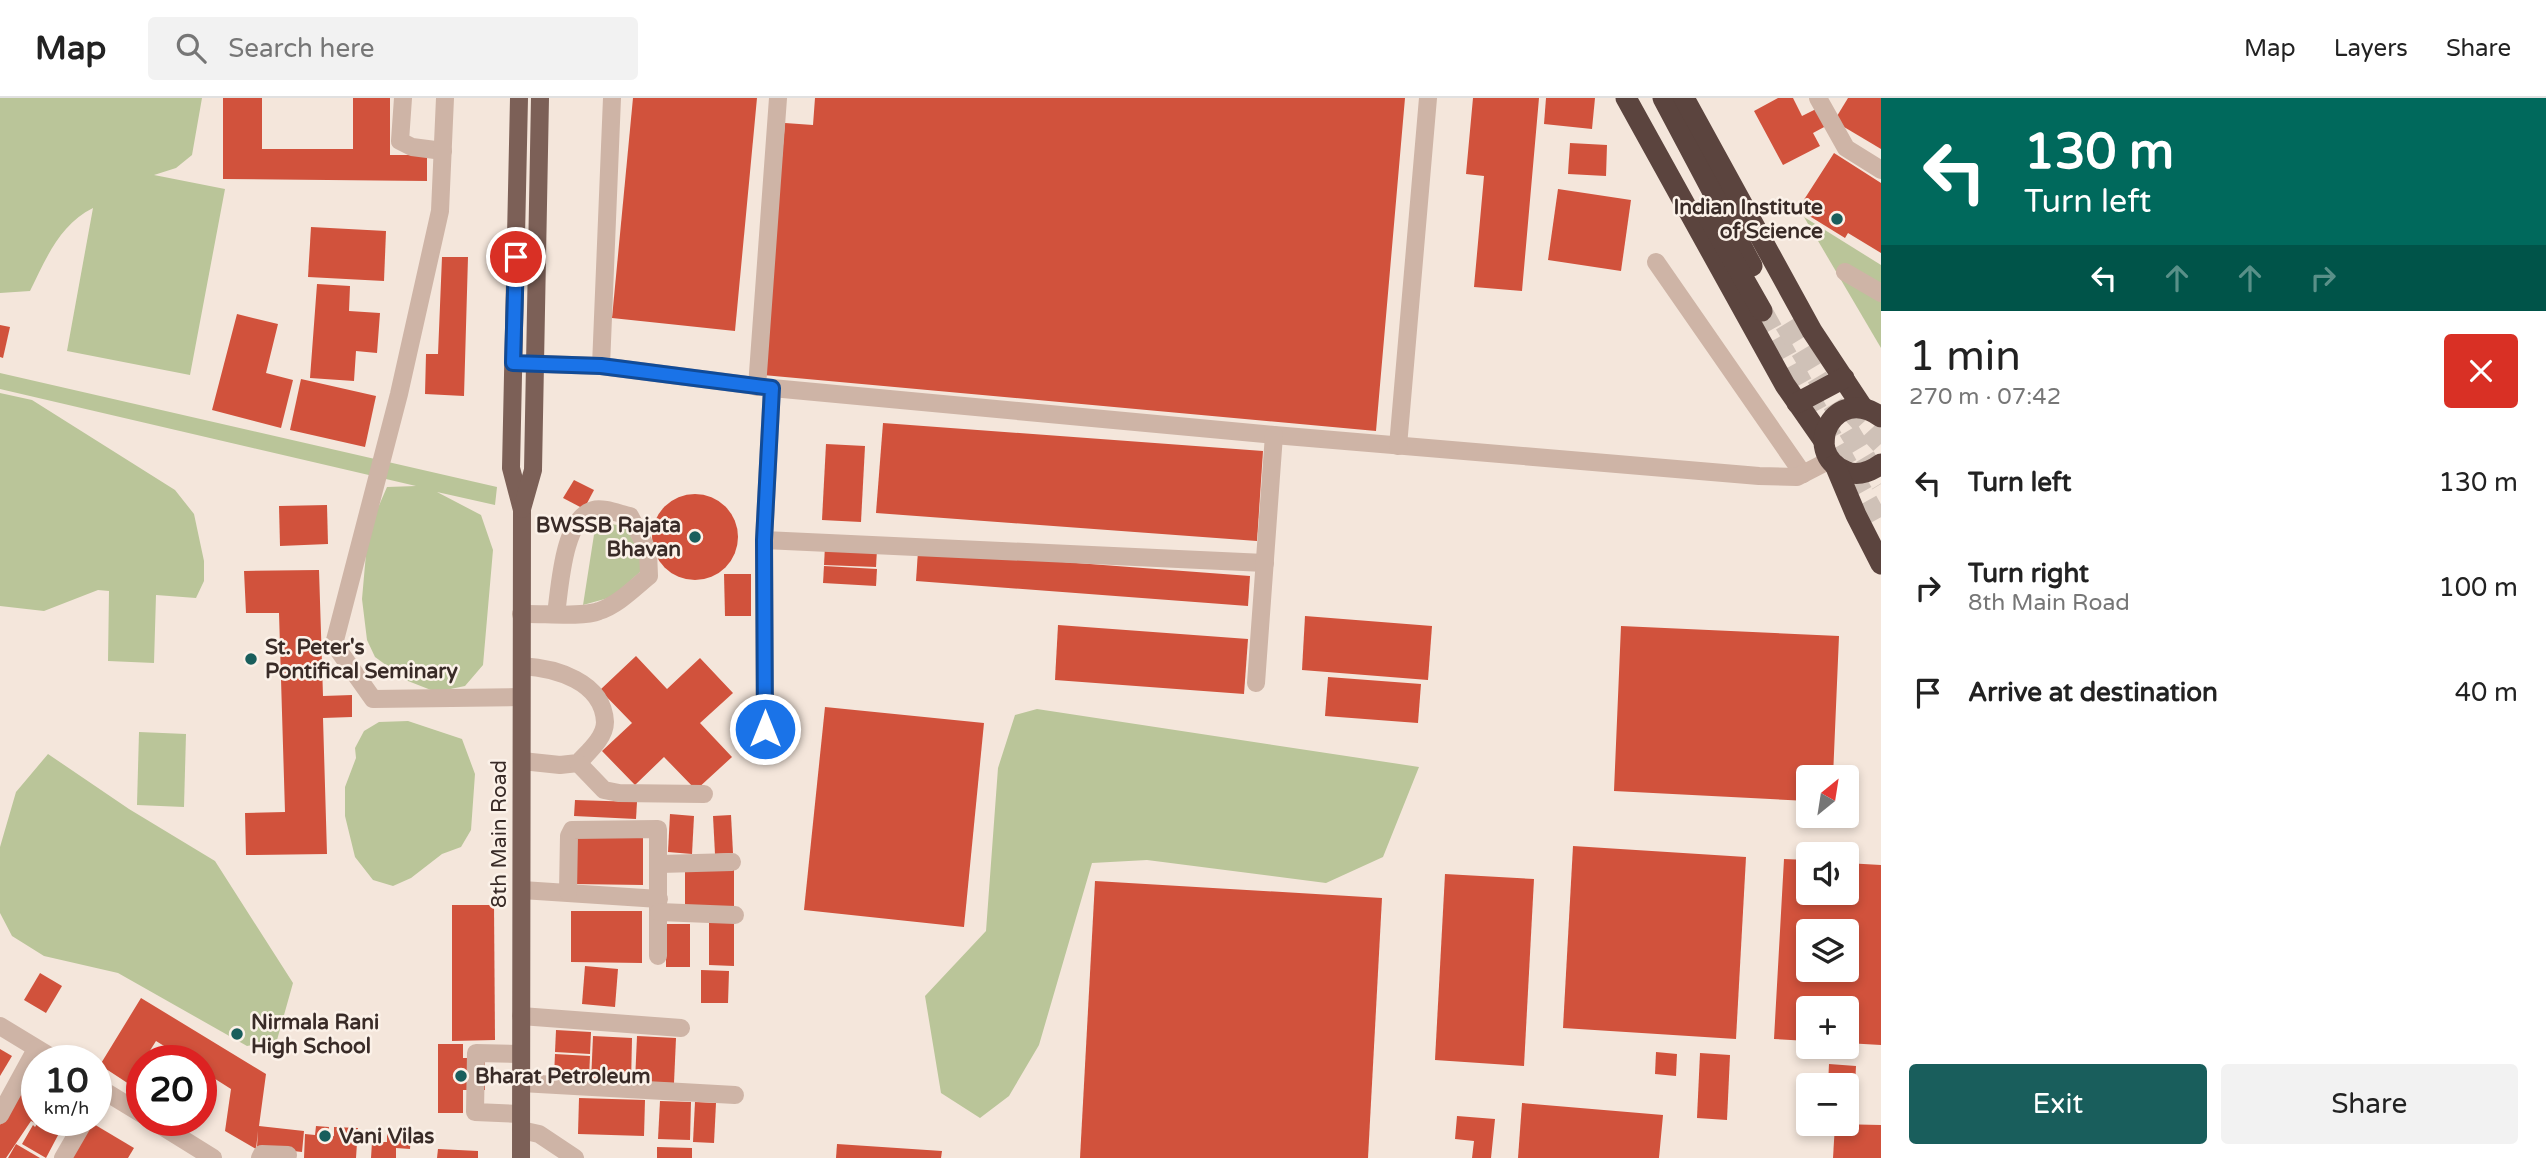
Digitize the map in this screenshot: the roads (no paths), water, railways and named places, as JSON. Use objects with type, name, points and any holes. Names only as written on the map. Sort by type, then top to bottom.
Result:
[{"type":"highway","points":[[1626,98],[1785,385],[1830,455],[1881,564]]},
{"type":"highway","points":[[1640,98],[1767,306],[1663,98]]},
{"type":"highway","points":[[1684,98],[1812,331],[1843,378],[1876,413]]},
{"type":"highway","points":[[1797,403],[1843,378]]},
{"type":"highway","points":[[1876,413],[1842,410],[1834,416],[1828,425],[1830,455],[1851,473],[1862,474],[1881,464]]},
{"type":"main road","name":"8th Main Road","points":[[519,98],[511,468],[522,510],[521,1158]]},
{"type":"main road","name":"8th Main Road","points":[[522,510],[533,470],[540,98]]},
{"type":"street","points":[[403,98],[400,141],[412,147],[443,151]]},
{"type":"street","points":[[445,98],[440,211],[399,394],[334,644],[373,699],[521,696]]},
{"type":"street","points":[[601,366],[612,98]]},
{"type":"street","points":[[765,729],[764,388],[778,98]]},
{"type":"street","points":[[1398,446],[1428,98]]},
{"type":"street","points":[[1818,98],[1846,148],[1881,170]]},
{"type":"street","points":[[1656,262],[1803,474]]},
{"type":"street","points":[[1845,272],[1881,293]]},
{"type":"street","points":[[513,363],[601,366],[764,388],[1759,476],[1797,477],[1830,455]]},
{"type":"street","points":[[1256,683],[1274,435]]},
{"type":"street","points":[[522,614],[556,614],[597,612],[616,603],[649,576],[649,551],[630,516],[596,509],[583,515],[573,526],[556,614]]},
{"type":"street","points":[[764,540],[1265,563]]},
{"type":"street","points":[[522,666],[547,667],[574,679],[590,690],[599,704],[605,724],[597,743],[578,763],[560,765],[522,761]]},
{"type":"street","points":[[578,763],[604,790],[619,793],[704,794]]},
{"type":"street","points":[[568,892],[569,836],[575,828],[658,829],[658,957]]},
{"type":"street","points":[[660,864],[732,862]]},
{"type":"street","points":[[522,890],[568,892],[735,915]]},
{"type":"street","points":[[521,1016],[681,1028]]},
{"type":"street","points":[[0,1026],[30,1045]]},
{"type":"street","points":[[521,1054],[476,1053],[475,1112],[521,1122],[575,1158]]},
{"type":"street","points":[[0,1115],[21,1076]]},
{"type":"street","points":[[521,1083],[735,1095]]},
{"type":"street","points":[[64,1158],[76,1136]]},
{"type":"street","points":[[178,1136],[213,1158]]},
{"type":"street","points":[[260,1158],[262,1154],[288,1155]]},
{"type":"tunnel","points":[[1762,311],[1881,526]]},
{"type":"tunnel","points":[[1785,324],[1881,484]]},
{"type":"tunnel","points":[[1848,408],[1881,444]]},
{"type":"place","name":"Indian Institute of Science","points":[[1837,219]]},
{"type":"place","name":"BWSSB Rajata Bhavan","points":[[695,537]]},
{"type":"place","name":"St. Peter's Pontifical Seminary","points":[[251,659]]},
{"type":"place","name":"Nirmala Rani High School","points":[[237,1034]]},
{"type":"place","name":"Bharat Petroleum","points":[[461,1076]]},
{"type":"place","name":"Vani Vilas","points":[[325,1136]]}]
